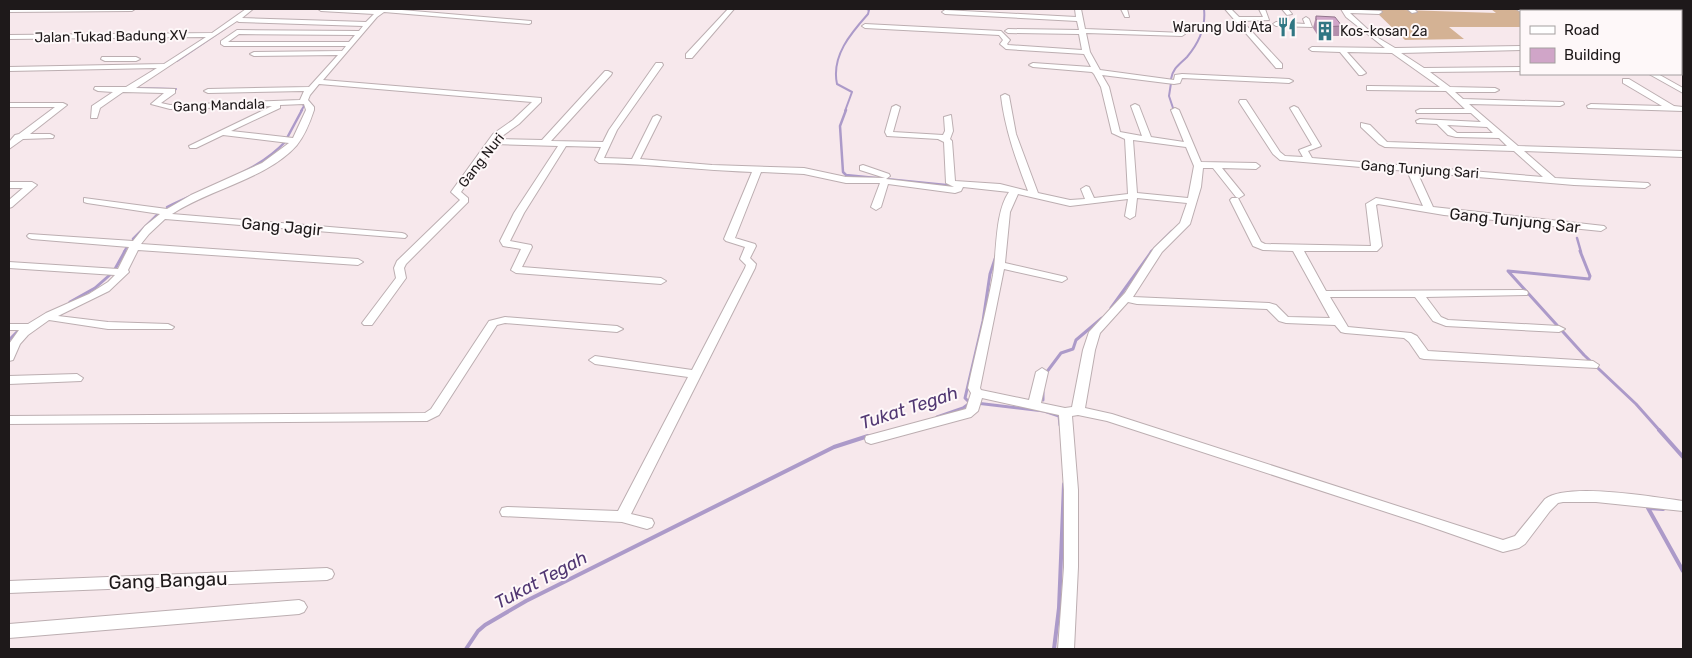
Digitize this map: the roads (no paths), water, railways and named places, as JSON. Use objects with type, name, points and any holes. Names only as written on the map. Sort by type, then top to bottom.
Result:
[{"type":"street","points":[[9,10],[132,9]]},
{"type":"street","points":[[94,116],[97,106],[177,59],[250,9]]},
{"type":"street","points":[[321,9],[382,10],[529,22]]},
{"type":"street","points":[[690,56],[731,9]]},
{"type":"street","points":[[1078,9],[1085,48],[1105,87],[1114,130],[1120,135],[1129,137],[1188,145]]},
{"type":"street","points":[[1124,9],[1127,16]]},
{"type":"street","points":[[1228,9],[1279,66]]},
{"type":"street","points":[[1262,9],[1267,19],[1278,27],[1310,26],[1306,18]]},
{"type":"street","points":[[9,357],[12,347],[30,327],[105,290],[124,272],[135,245],[164,216],[200,194],[263,165],[281,154],[295,142],[310,110],[304,96],[382,10]]},
{"type":"street","points":[[1344,10],[1379,12]]},
{"type":"street","points":[[1344,10],[1360,27],[1391,51],[1448,88],[1551,179]]},
{"type":"street","points":[[945,12],[1079,19]]},
{"type":"street","points":[[1237,19],[1267,19]]},
{"type":"street","points":[[239,20],[368,24]]},
{"type":"street","points":[[865,26],[1001,33],[1007,40],[1003,44],[1006,47],[1085,48]]},
{"type":"street","points":[[1008,31],[1182,34]]},
{"type":"street","points":[[350,44],[224,44],[224,42],[237,32],[360,33]]},
{"type":"street","name":"Jalan Tukad Badung XV","points":[[9,37],[214,35]]},
{"type":"street","points":[[1312,49],[1391,51],[1520,48]]},
{"type":"street","points":[[1341,49],[1362,73]]},
{"type":"street","points":[[254,54],[344,53]]},
{"type":"street","points":[[105,59],[177,59]]},
{"type":"street","points":[[659,65],[613,130],[599,160],[635,161],[712,168],[816,172],[846,180],[885,181],[955,190],[957,185],[946,138],[949,131],[948,117]]},
{"type":"street","points":[[1033,65],[1096,71],[1174,82],[1177,81],[1178,77],[1182,76],[1289,81]]},
{"type":"street","points":[[9,69],[165,66]]},
{"type":"street","points":[[1423,70],[1520,69]]},
{"type":"street","points":[[544,143],[608,73]]},
{"type":"street","points":[[1655,75],[1683,91]]},
{"type":"street","points":[[1626,81],[1679,110]]},
{"type":"street","points":[[208,91],[313,86]]},
{"type":"street","name":"Gang Nuri","points":[[313,86],[538,100],[516,122],[502,131],[492,141],[456,192],[465,200],[401,263],[399,268],[401,278],[368,322]]},
{"type":"street","points":[[1370,88],[1495,90]]},
{"type":"street","points":[[98,89],[125,89]]},
{"type":"street","name":"Gang Mandala","points":[[125,89],[172,91],[155,104],[170,107],[306,102]]},
{"type":"street","points":[[1005,96],[1007,117],[1017,153],[1034,194]]},
{"type":"street","points":[[1461,101],[1560,104]]},
{"type":"street","name":"Gang Tunjung Sari","points":[[1244,102],[1277,154],[1288,159],[1574,182],[1645,185]]},
{"type":"street","points":[[193,146],[281,104]]},
{"type":"street","points":[[9,105],[62,105],[9,146]]},
{"type":"street","points":[[1134,106],[1147,139]]},
{"type":"street","points":[[1591,106],[1679,110]]},
{"type":"street","points":[[896,107],[890,134],[946,138]]},
{"type":"street","points":[[1294,108],[1317,146],[1303,150],[1309,160]]},
{"type":"street","points":[[1066,649],[1071,567],[1072,412],[1092,339],[1100,325],[1126,298],[1158,250],[1185,224],[1196,187],[1199,165],[1188,145],[1175,110]]},
{"type":"street","points":[[1420,111],[1473,112]]},
{"type":"street","points":[[635,161],[657,117]]},
{"type":"street","points":[[1420,121],[1488,125]]},
{"type":"street","points":[[1440,123],[1450,133],[1456,135],[1502,136]]},
{"type":"street","points":[[1364,125],[1370,128],[1380,142],[1385,144],[1518,150],[1683,154]]},
{"type":"street","points":[[221,132],[295,142]]},
{"type":"street","points":[[9,137],[50,136]]},
{"type":"street","points":[[1129,137],[1133,196],[1130,216]]},
{"type":"street","points":[[492,141],[606,146]]},
{"type":"street","points":[[563,144],[519,213],[505,241],[507,244],[527,247],[516,270],[661,281]]},
{"type":"street","points":[[1199,165],[1256,166]]},
{"type":"street","points":[[1216,166],[1237,198],[1258,246],[1297,248],[1342,329],[1351,332],[1407,335],[1413,339],[1424,355],[1593,366]]},
{"type":"street","points":[[863,168],[879,175],[957,185],[993,186],[1065,202],[1090,202],[1146,195],[1192,200]]},
{"type":"street","points":[[622,517],[750,268],[751,264],[745,257],[751,246],[729,238],[758,169]]},
{"type":"street","name":"Gang Tunjung Sar","points":[[1411,169],[1429,208]]},
{"type":"street","points":[[876,207],[885,181]]},
{"type":"street","points":[[9,185],[32,185],[9,205]]},
{"type":"street","points":[[1086,189],[1090,202]]},
{"type":"street","points":[[975,402],[974,388],[1000,265],[1009,199],[1016,190]]},
{"type":"street","points":[[87,200],[164,216]]},
{"type":"street","name":"Gang Tunjung Sar","points":[[1297,248],[1373,249],[1377,246],[1372,202],[1381,201],[1444,212],[1601,228]]},
{"type":"street","name":"Gang Jagir","points":[[164,216],[291,230]]},
{"type":"street","name":"Gang Jagir","points":[[164,216],[402,236]]},
{"type":"street","points":[[32,236],[358,262]]},
{"type":"street","points":[[9,265],[124,272]]},
{"type":"street","points":[[1000,265],[1062,279]]},
{"type":"street","points":[[1418,293],[1437,319],[1446,323],[1559,329]]},
{"type":"street","points":[[1322,294],[1523,293]]},
{"type":"street","points":[[1126,298],[1269,306],[1286,320],[1338,322]]},
{"type":"street","points":[[48,317],[79,324],[107,327],[168,327]]},
{"type":"street","points":[[9,420],[427,417],[435,412],[493,322],[505,320],[617,329]]},
{"type":"street","points":[[9,326],[30,327]]},
{"type":"street","points":[[595,360],[695,374]]},
{"type":"street","points":[[1034,406],[1042,372]]},
{"type":"street","points":[[9,380],[77,378]]},
{"type":"street","points":[[871,438],[956,417],[975,402],[1034,406],[1108,417],[1503,546],[1514,544],[1520,540],[1548,503],[1556,498],[1576,496],[1683,506]]},
{"type":"street","points":[[507,512],[622,517],[647,523]]},
{"type":"street","name":"Gang Bangau","points":[[9,587],[327,574]]},
{"type":"street","points":[[9,631],[299,607]]},
{"type":"waterway","name":"Tukat Tegah","points":[[845,111],[852,92],[837,84],[837,64],[849,37],[868,14],[869,10],[867,9]]},
{"type":"waterway","points":[[1171,79],[1175,69],[1187,57],[1198,40],[1203,28],[1204,9]]},
{"type":"waterway","points":[[177,61],[226,28]]},
{"type":"waterway","points":[[1171,83],[1169,96],[1174,111]]},
{"type":"waterway","points":[[135,86],[138,88],[176,89],[174,91]]},
{"type":"waterway","points":[[301,111],[304,106],[302,103]]},
{"type":"waterway","points":[[287,138],[302,110]]},
{"type":"waterway","name":"Tukat Tegah","points":[[846,110],[840,126],[843,172],[846,175],[956,186]]},
{"type":"waterway","points":[[167,207],[245,171],[273,153],[285,142]]},
{"type":"waterway","points":[[133,239],[159,213]]},
{"type":"waterway","points":[[1152,251],[1172,231]]},
{"type":"waterway","points":[[1577,238],[1581,252]]},
{"type":"waterway","points":[[124,252],[128,245]]},
{"type":"waterway","points":[[115,269],[125,251]]},
{"type":"waterway","points":[[1111,308],[1152,251]]},
{"type":"waterway","points":[[1580,251],[1590,276],[1589,279],[1508,271],[1584,355],[1636,404],[1660,431]]},
{"type":"waterway","name":"Tukat Tegah","points":[[937,417],[963,408],[970,403],[965,398],[983,321],[990,274],[995,259]]},
{"type":"waterway","points":[[70,302],[95,288],[112,273]]},
{"type":"waterway","points":[[1046,373],[1061,353],[1073,349],[1076,340],[1102,318]]},
{"type":"waterway","points":[[9,340],[20,329]]},
{"type":"waterway","points":[[1043,392],[1043,400]]},
{"type":"waterway","points":[[976,403],[1044,411],[1059,416],[1060,425]]},
{"type":"waterway","points":[[1659,430],[1683,457]]},
{"type":"waterway","name":"Tukat Tegah","points":[[466,649],[478,631],[485,625],[526,601],[834,447],[868,436]]},
{"type":"waterway","points":[[1054,649],[1059,608],[1064,484]]},
{"type":"waterway","points":[[1663,509],[1648,508],[1683,571]]},
{"type":"place","name":"Warung Udi Ata","points":[[1287,27]]},
{"type":"place","name":"Kos-kosan 2a","points":[[1325,31]]}]
